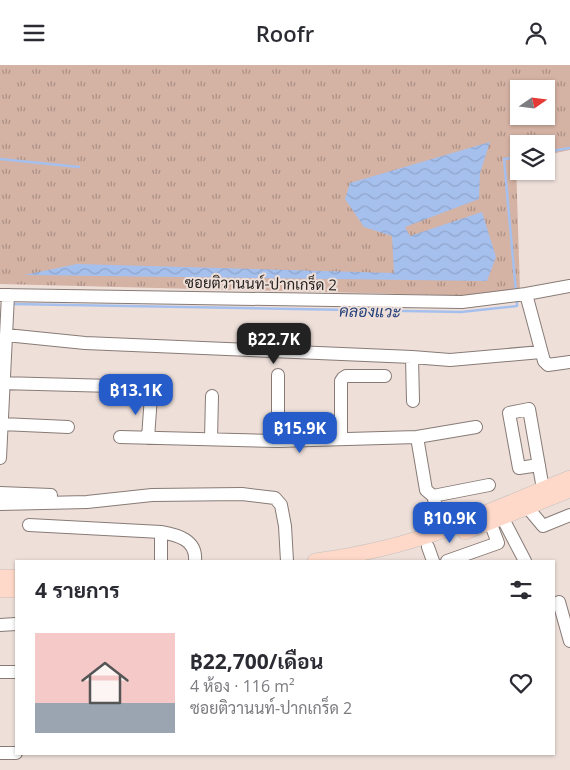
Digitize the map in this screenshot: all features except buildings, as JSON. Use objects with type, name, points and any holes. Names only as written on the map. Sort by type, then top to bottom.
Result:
[{"type":"main road","points":[[322,560],[423,538],[570,478]]},
{"type":"main road","points":[[378,560],[430,554],[496,519],[570,490]]},
{"type":"main road","points":[[0,577],[15,577]]},
{"type":"main road","points":[[0,590],[15,590]]},
{"type":"street","name":"ซอยติวานนท์-ปากเกร็ด 2","points":[[6,299],[462,302],[520,295],[570,286]]},
{"type":"street","points":[[520,295],[544,361],[548,365],[570,362]]},
{"type":"street","points":[[0,458],[6,299]]},
{"type":"street","points":[[6,335],[85,343],[450,360],[541,352]]},
{"type":"street","points":[[412,357],[413,401]]},
{"type":"street","points":[[278,375],[278,441]]},
{"type":"street","points":[[342,439],[341,381],[343,378],[346,376],[385,376]]},
{"type":"street","points":[[2,383],[113,386]]},
{"type":"street","points":[[148,438],[150,396]]},
{"type":"street","points":[[211,439],[212,396]]},
{"type":"street","points":[[1,422],[68,427]]},
{"type":"street","points":[[120,437],[278,441],[417,437],[476,427]]},
{"type":"street","points":[[417,437],[426,490],[437,495],[489,485]]},
{"type":"street","points":[[539,465],[543,489]]},
{"type":"street","points":[[0,493],[55,495],[96,492]]},
{"type":"street","points":[[0,504],[88,502],[152,495],[242,494],[274,498],[281,505],[285,526],[287,560]]},
{"type":"street","points":[[437,495],[448,528]]},
{"type":"street","points":[[527,507],[543,526],[570,515]]},
{"type":"street","points":[[450,560],[498,543],[496,519]]},
{"type":"street","points":[[496,519],[524,560]]},
{"type":"street","points":[[29,525],[175,534],[186,539],[196,556],[195,560]]},
{"type":"street","points":[[161,532],[161,560]]},
{"type":"street","points":[[561,601],[570,641]]},
{"type":"street","points":[[0,625],[15,624]]},
{"type":"street","points":[[0,671],[15,672]]},
{"type":"street","points":[[0,753],[15,753]]},
{"type":"green space","points":[[0,65],[570,65],[570,150],[555,153],[555,135],[510,135],[510,180],[517,180],[520,292],[481,296],[0,284]]},
{"type":"water","points":[[490,142],[480,173],[479,199],[405,227],[410,236],[482,212],[496,257],[487,281],[24,275],[77,264],[394,273],[392,236],[364,227],[345,199],[350,183]]},
{"type":"waterway","name":"คลองแวะ","points":[[555,150],[570,148]]},
{"type":"waterway","name":"คลองแวะ","points":[[510,158],[504,159],[516,292]]},
{"type":"waterway","points":[[0,159],[79,167]]},
{"type":"waterway","name":"คลองแวะ","points":[[12,304],[461,312],[517,306],[517,300]]}]
